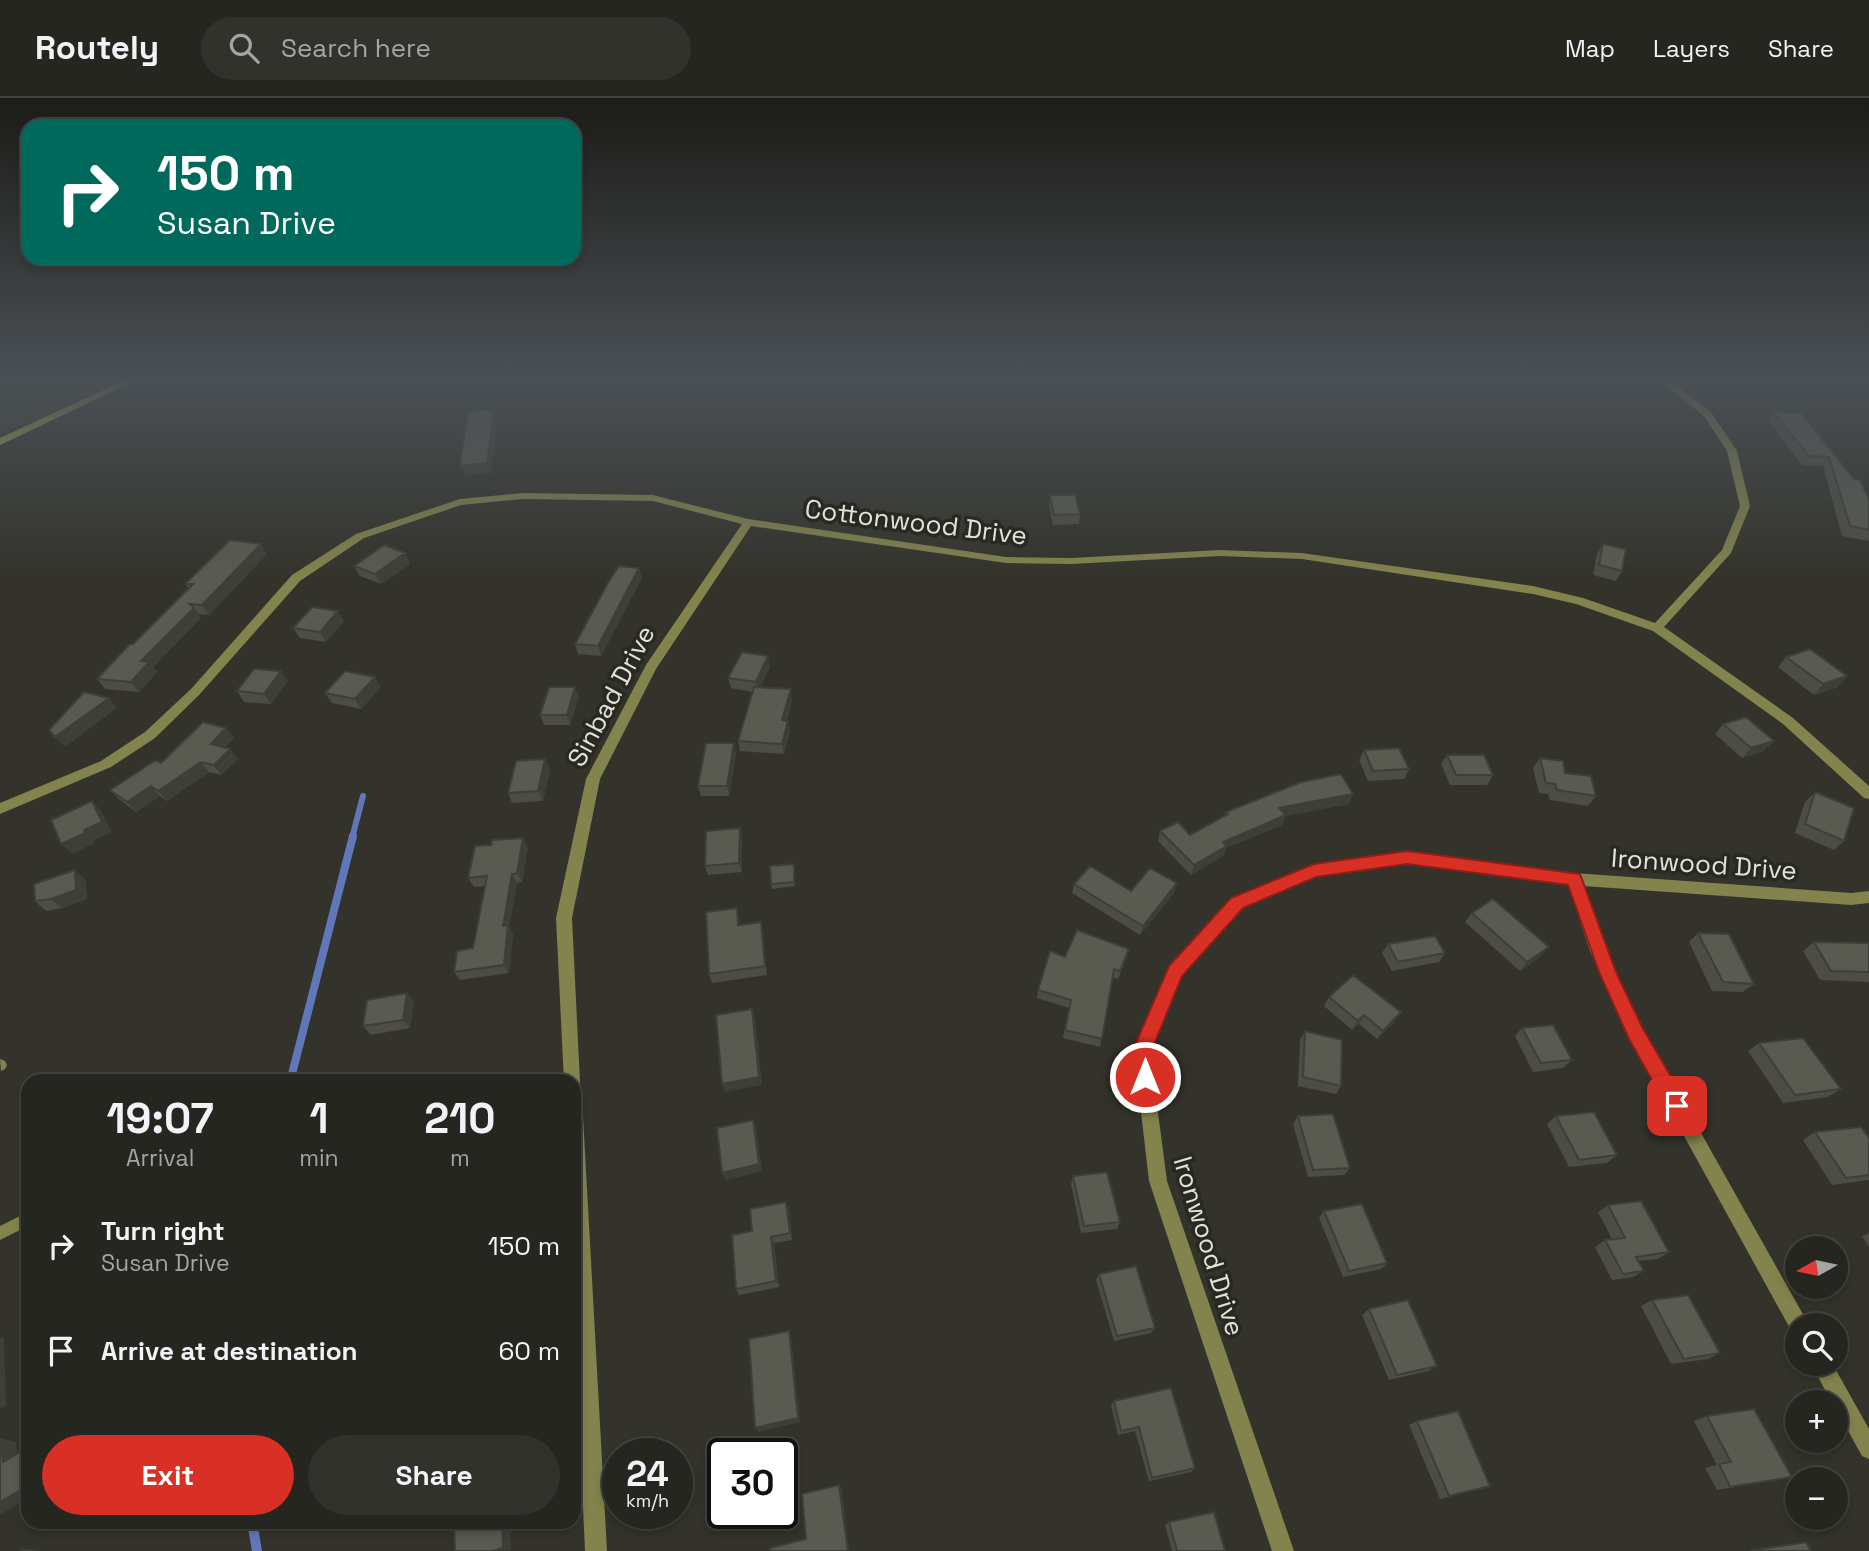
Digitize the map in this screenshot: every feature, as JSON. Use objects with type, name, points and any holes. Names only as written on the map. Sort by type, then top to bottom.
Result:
[{"type":"street","points":[[1657,628],[1727,551],[1745,506],[1732,451],[1728,445]]},
{"type":"street","name":"Cottonwood Drive","points":[[0,809],[106,764],[150,735],[195,692],[296,578],[360,536],[460,502],[523,496],[653,498],[748,523],[1006,560],[1071,561],[1220,553],[1303,556],[1533,590],[1579,601],[1657,628],[1788,721],[1869,794]]},
{"type":"street","name":"Sinbad Drive","points":[[572,1074],[564,918],[593,779],[650,668],[748,523]]},
{"type":"street","name":"Ironwood Drive","points":[[1283,1551],[1158,1181],[1142,1052],[1175,971],[1237,903],[1314,871],[1407,858],[1574,879],[1851,900],[1869,897]]},
{"type":"street","points":[[1574,879],[1598,951],[1636,1033],[1793,1313]]},
{"type":"street","points":[[581,1254],[596,1551]]},
{"type":"street","points":[[1828,1376],[1869,1449]]},
{"type":"lane","points":[[0,1233],[21,1222]]},
{"type":"building","points":[[463,445],[489,445],[487,463],[460,466]]},
{"type":"building","points":[[1800,445],[1827,445],[1854,479],[1860,480],[1869,499],[1869,530],[1850,526],[1829,457],[1809,456]]},
{"type":"building","points":[[1050,495],[1075,495],[1080,514],[1054,515]]},
{"type":"building","points":[[230,540],[261,544],[202,605],[190,604],[194,608],[141,661],[149,662],[131,682],[97,679],[193,584],[185,584]]},
{"type":"building","points":[[1603,544],[1626,549],[1622,571],[1599,565]]},
{"type":"building","points":[[384,545],[405,553],[375,574],[354,566]]},
{"type":"building","points":[[619,566],[639,568],[598,646],[575,644],[609,581]]},
{"type":"building","points":[[312,607],[338,611],[320,632],[293,628]]},
{"type":"building","points":[[1810,649],[1847,676],[1823,684],[1786,657]]},
{"type":"building","points":[[742,652],[768,656],[756,682],[728,678]]},
{"type":"building","points":[[254,669],[281,671],[264,694],[237,691]]},
{"type":"building","points":[[345,671],[375,677],[355,699],[325,693]]},
{"type":"building","points":[[549,687],[575,687],[567,715],[540,715]]},
{"type":"building","points":[[754,687],[791,689],[782,720],[788,721],[782,744],[738,741]]},
{"type":"building","points":[[84,692],[109,698],[55,737],[49,730]]},
{"type":"building","points":[[1746,717],[1774,741],[1751,748],[1723,724]]},
{"type":"building","points":[[203,722],[226,728],[211,744],[230,749],[214,765],[201,762],[158,791],[151,786],[127,802],[110,790],[156,760],[161,763]]},
{"type":"building","points":[[706,743],[734,743],[727,786],[698,786]]},
{"type":"building","points":[[1399,748],[1409,769],[1373,771],[1364,750]]},
{"type":"building","points":[[1447,755],[1484,755],[1493,775],[1456,775]]},
{"type":"building","points":[[1540,758],[1563,761],[1565,773],[1591,776],[1596,796],[1557,790],[1555,784],[1546,783]]},
{"type":"building","points":[[545,759],[538,791],[508,793],[516,761]]},
{"type":"building","points":[[1341,774],[1353,794],[1279,808],[1286,815],[1223,842],[1227,846],[1194,865],[1160,831],[1178,822],[1190,835],[1228,814],[1226,812],[1301,782]]},
{"type":"building","points":[[1815,792],[1854,808],[1844,841],[1805,824]]},
{"type":"building","points":[[92,801],[102,822],[61,844],[51,820]]},
{"type":"building","points":[[740,828],[739,863],[705,866],[706,831]]},
{"type":"building","points":[[523,838],[517,873],[512,874],[503,926],[508,925],[504,965],[454,972],[457,951],[473,948],[487,876],[468,878],[475,846],[491,845],[492,840]]},
{"type":"building","points":[[794,864],[794,882],[771,884],[770,866]]},
{"type":"building","points":[[1090,866],[1131,891],[1150,868],[1177,883],[1143,926],[1074,884]]},
{"type":"building","points":[[75,870],[76,890],[51,899],[35,901],[34,884]]},
{"type":"building","points":[[1493,899],[1549,947],[1527,962],[1472,913]]},
{"type":"building","points":[[737,908],[738,925],[761,922],[765,966],[709,974],[706,912]]},
{"type":"building","points":[[1077,930],[1129,949],[1120,971],[1114,969],[1102,1039],[1065,1030],[1071,1000],[1038,990],[1050,951],[1065,957]]},
{"type":"building","points":[[1698,933],[1729,934],[1754,984],[1723,982]]},
{"type":"building","points":[[1435,936],[1445,953],[1398,962],[1388,944]]},
{"type":"building","points":[[1814,942],[1869,943],[1869,972],[1831,971]]},
{"type":"building","points":[[1353,975],[1401,1012],[1383,1031],[1364,1015],[1358,1021],[1329,997]]},
{"type":"building","points":[[407,993],[403,1020],[363,1026],[367,1000]]},
{"type":"building","points":[[752,1009],[759,1077],[722,1084],[716,1015]]},
{"type":"building","points":[[1553,1025],[1572,1060],[1541,1063],[1522,1028]]},
{"type":"building","points":[[1305,1031],[1342,1040],[1341,1086],[1303,1077]]},
{"type":"building","points":[[1803,1038],[1841,1089],[1795,1095],[1759,1043]]},
{"type":"building","points":[[1594,1112],[1617,1155],[1579,1160],[1556,1116]]},
{"type":"building","points":[[1333,1114],[1350,1168],[1313,1170],[1298,1116]]},
{"type":"building","points":[[753,1120],[759,1164],[722,1173],[717,1128]]},
{"type":"building","points":[[1861,1127],[1869,1138],[1869,1175],[1846,1178],[1815,1132]]},
{"type":"building","points":[[1107,1172],[1120,1222],[1084,1226],[1073,1176]]},
{"type":"building","points":[[1641,1201],[1669,1252],[1636,1257],[1644,1271],[1623,1274],[1605,1240],[1625,1238],[1608,1205]]},
{"type":"building","points":[[786,1202],[790,1233],[771,1237],[776,1281],[736,1289],[732,1235],[752,1231],[750,1209]]},
{"type":"building","points":[[1362,1204],[1387,1263],[1349,1271],[1324,1211]]},
{"type":"building","points":[[1136,1266],[1155,1328],[1117,1336],[1099,1274]]},
{"type":"building","points":[[1688,1295],[1720,1353],[1684,1359],[1652,1300]]},
{"type":"building","points":[[1408,1300],[1437,1366],[1397,1375],[1369,1309]]},
{"type":"building","points":[[789,1331],[798,1418],[755,1428],[749,1339]]},
{"type":"building","points":[[1171,1388],[1195,1468],[1152,1478],[1139,1427],[1121,1431],[1114,1401]]},
{"type":"building","points":[[1754,1409],[1786,1467],[1785,1478],[1730,1487],[1719,1464],[1731,1462],[1707,1416]]},
{"type":"building","points":[[1458,1411],[1490,1486],[1449,1496],[1417,1421]]},
{"type":"building","points":[[0,1438],[3,1462],[21,1451],[21,1490],[0,1502]]},
{"type":"building","points":[[839,1485],[848,1551],[770,1551],[770,1548],[806,1539],[802,1494]]},
{"type":"building","points":[[1214,1512],[1225,1551],[1177,1551],[1169,1522]]},
{"type":"building","points":[[454,1529],[502,1529],[503,1548],[493,1551],[455,1551]]},
{"type":"building","points":[[1806,1542],[1811,1551],[1749,1551]]},
{"type":"waterway","points":[[352,838],[363,796]]},
{"type":"waterway","points":[[292,1074],[353,836]]},
{"type":"waterway","points":[[253,1529],[257,1551]]},
{"type":"route","points":[[1145,1077],[1142,1052],[1175,971],[1237,903],[1314,871],[1407,858],[1574,879],[1598,951],[1636,1033],[1677,1106]]}]
